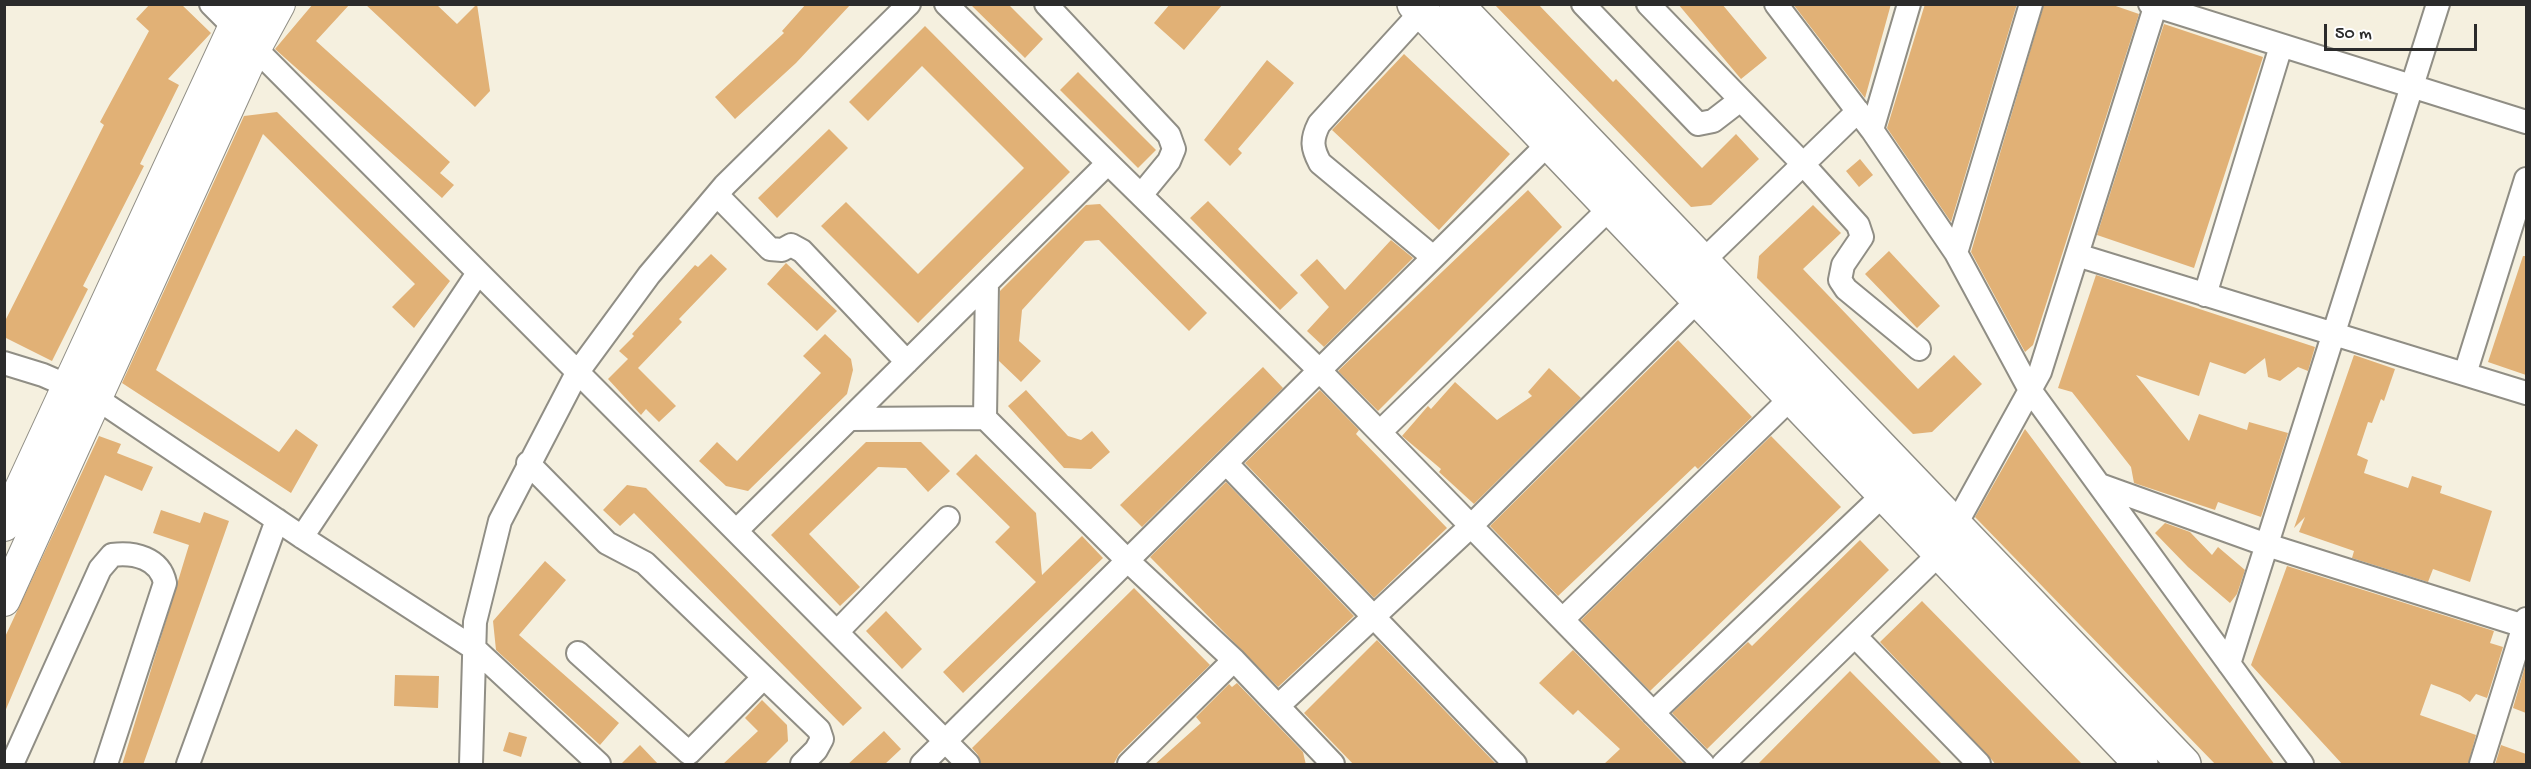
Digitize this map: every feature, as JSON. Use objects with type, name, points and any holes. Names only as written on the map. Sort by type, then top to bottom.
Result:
[{"type":"main road","points":[[1456,4],[2184,765]]},
{"type":"main road","points":[[1417,8],[1549,143],[2141,765]]},
{"type":"street","points":[[4,600],[255,48],[279,4]]},
{"type":"street","points":[[471,765],[475,622],[500,521],[528,463],[577,373],[649,275],[717,195],[909,4]]},
{"type":"street","points":[[946,4],[1319,370],[1703,765]]},
{"type":"street","points":[[1046,4],[1169,135],[1174,149],[1172,155],[1141,195]]},
{"type":"street","points":[[1583,4],[1698,124],[1713,121],[1739,101]]},
{"type":"street","points":[[1648,4],[1739,101],[1803,164],[1862,232],[1862,237],[1843,265],[1840,279],[1846,289],[1919,350]]},
{"type":"street","points":[[1872,130],[1909,4]]},
{"type":"street","points":[[1956,253],[2031,4]]},
{"type":"street","points":[[2229,664],[2438,4]]},
{"type":"street","points":[[1955,526],[2040,372],[2154,5],[2526,122]]},
{"type":"street","points":[[1779,6],[1872,130],[1956,253],[2030,390],[2302,765]]},
{"type":"street","points":[[1417,8],[1319,124],[1313,137],[1312,149],[1320,163],[1433,257]]},
{"type":"street","points":[[230,11],[255,48],[968,765]]},
{"type":"street","points":[[4,525],[68,385],[230,11]]},
{"type":"street","points":[[2205,295],[2282,46]]},
{"type":"street","points":[[1702,262],[1858,111]]},
{"type":"street","points":[[922,765],[1549,143]]},
{"type":"street","points":[[736,531],[1108,163]]},
{"type":"street","points":[[2465,374],[2526,178]]},
{"type":"street","points":[[717,195],[770,249],[782,250],[791,245],[802,251],[907,362]]},
{"type":"street","points":[[1380,432],[1610,208]]},
{"type":"street","points":[[2077,255],[2526,393]]},
{"type":"street","points":[[302,537],[478,273]]},
{"type":"street","points":[[985,418],[987,283]]},
{"type":"street","points":[[1278,706],[1472,525],[1698,300]]},
{"type":"street","points":[[4,363],[68,385],[96,398],[302,537],[475,649],[599,765]]},
{"type":"street","points":[[1563,619],[1791,398]]},
{"type":"street","points":[[850,419],[985,418],[1128,561],[1234,660],[1330,763]]},
{"type":"street","points":[[528,463],[607,543],[645,563],[819,730],[822,740],[802,765]]},
{"type":"street","points":[[1226,463],[1515,765]]},
{"type":"street","points":[[2100,485],[2267,545],[2525,622],[2481,765]]},
{"type":"street","points":[[1653,713],[1884,495]]},
{"type":"street","points":[[837,632],[948,518]]},
{"type":"street","points":[[188,765],[277,520]]},
{"type":"street","points":[[12,765],[100,569],[112,555],[134,554],[163,572],[165,583],[105,765]]},
{"type":"street","points":[[1723,765],[1939,554]]},
{"type":"street","points":[[1855,636],[1970,761]]},
{"type":"street","points":[[578,653],[689,753],[764,677]]},
{"type":"street","points":[[1129,765],[1234,660]]},
{"type":"building","points":[[150,4],[181,4],[211,33],[168,79],[179,85],[140,164],[144,166],[83,286],[88,289],[52,361],[4,337],[4,323],[104,125],[100,122],[149,31],[136,19]]},
{"type":"building","points":[[313,4],[350,4],[316,41],[450,162],[440,173],[454,185],[442,198],[275,49]]},
{"type":"building","points":[[365,4],[436,4],[457,24],[477,4],[490,91],[475,107]]},
{"type":"building","points":[[806,4],[851,4],[796,63],[735,119],[715,97],[784,33],[782,31]]},
{"type":"building","points":[[970,4],[1008,4],[1043,39],[1025,58]]},
{"type":"building","points":[[1170,4],[1223,4],[1184,50],[1154,23]]},
{"type":"building","points":[[1494,4],[1538,4],[1613,82],[1616,79],[1702,168],[1736,134],[1759,159],[1711,205],[1691,207]]},
{"type":"building","points":[[1678,4],[1722,4],[1767,58],[1741,79]]},
{"type":"building","points":[[1793,4],[1891,4],[1865,98]]},
{"type":"building","points":[[1925,4],[2017,4],[1951,222],[1887,128]]},
{"type":"building","points":[[2044,4],[2110,4],[2139,14],[2033,345],[2025,352],[1971,252]]},
{"type":"building","points":[[2164,24],[2263,57],[2194,268],[2097,235]]},
{"type":"building","points":[[925,26],[1070,172],[918,323],[821,226],[846,202],[918,274],[1024,168],[922,66],[868,121],[849,102]]},
{"type":"building","points":[[1404,54],[1510,154],[1439,230],[1332,130]]},
{"type":"building","points":[[1267,60],[1294,83],[1238,149],[1242,153],[1230,166],[1204,140]]},
{"type":"building","points":[[1078,72],[1156,150],[1138,168],[1060,90]]},
{"type":"building","points":[[277,112],[450,281],[414,328],[392,307],[415,284],[263,134],[156,370],[279,452],[296,429],[318,445],[291,493],[122,383],[244,116]]},
{"type":"building","points":[[829,129],[848,148],[777,218],[758,198]]},
{"type":"building","points":[[1860,159],[1873,175],[1859,187],[1846,171]]},
{"type":"building","points":[[1528,190],[1562,227],[1378,411],[1338,371]]},
{"type":"building","points":[[1208,201],[1298,293],[1280,310],[1190,218]]},
{"type":"building","points":[[1100,204],[1207,313],[1189,331],[1099,240],[1085,241],[1022,310],[1019,341],[1041,361],[1021,382],[999,361],[1000,291],[1086,205]]},
{"type":"building","points":[[1813,205],[1841,233],[1803,269],[1918,389],[1954,355],[1982,384],[1932,432],[1913,434],[1757,278],[1759,256]]},
{"type":"building","points":[[1391,240],[1413,258],[1324,347],[1307,331],[1329,307],[1300,275],[1317,259],[1345,290]]},
{"type":"building","points":[[1889,251],[1940,306],[1917,328],[1865,274]]},
{"type":"building","points":[[711,254],[727,269],[679,319],[682,322],[638,368],[676,406],[659,422],[646,409],[641,415],[608,379],[628,359],[619,351],[634,336],[632,334],[695,265],[698,267]]},
{"type":"building","points":[[2523,256],[2526,256],[2526,375],[2488,362]]},
{"type":"building","points":[[786,263],[837,311],[817,331],[767,284]]},
{"type":"building","points":[[2096,275],[2315,347],[2308,371],[2298,367],[2280,381],[2268,377],[2265,358],[2245,374],[2210,362],[2199,396],[2136,375],[2189,441],[2199,414],[2247,430],[2249,422],[2288,433],[2261,517],[2218,502],[2215,510],[2134,483],[2131,467],[2072,392],[2058,388]]},
{"type":"building","points":[[825,334],[851,359],[853,370],[847,394],[748,491],[726,486],[699,461],[717,442],[737,461],[821,373],[803,356]]},
{"type":"building","points":[[1678,340],[1752,417],[1698,469],[1695,466],[1558,596],[1490,526]]},
{"type":"building","points":[[2354,355],[2395,369],[2384,401],[2381,399],[2372,423],[2368,422],[2357,455],[2368,460],[2364,473],[2408,488],[2412,476],[2442,486],[2440,493],[2492,511],[2470,582],[2433,569],[2428,582],[2352,558],[2354,551],[2299,532],[2305,517],[2294,528]]},
{"type":"building","points":[[1263,367],[1283,388],[1142,527],[1120,505]]},
{"type":"building","points":[[1549,368],[1581,398],[1474,504],[1439,472],[1441,469],[1402,436],[1428,406],[1431,409],[1455,382],[1497,420],[1532,396],[1528,392]]},
{"type":"building","points":[[1026,390],[1068,436],[1081,440],[1092,431],[1110,452],[1091,469],[1064,468],[1008,406]]},
{"type":"building","points":[[1320,390],[1359,430],[1356,434],[1447,528],[1374,598],[1245,463]]},
{"type":"building","points":[[2025,429],[2275,765],[2216,765],[1975,517]]},
{"type":"building","points":[[99,436],[121,444],[117,453],[153,467],[142,491],[105,475],[4,714],[4,639]]},
{"type":"building","points":[[1771,436],[1841,507],[1650,691],[1581,620]]},
{"type":"building","points":[[866,442],[921,442],[950,471],[928,492],[906,468],[878,467],[809,534],[860,587],[840,606],[771,535]]},
{"type":"building","points":[[976,454],[1036,513],[1042,575],[1082,536],[1103,558],[963,693],[943,672],[1036,582],[995,542],[1010,527],[956,474]]},
{"type":"building","points":[[1226,482],[1354,616],[1278,687],[1150,557]]},
{"type":"building","points":[[627,485],[646,488],[862,708],[843,726],[634,513],[620,526],[603,510]]},
{"type":"building","points":[[161,510],[200,523],[204,512],[229,521],[143,765],[122,765],[189,545],[153,533]]},
{"type":"building","points":[[2165,523],[2190,532],[2212,555],[2218,547],[2245,570],[2237,594],[2230,603],[2188,567],[2155,533]]},
{"type":"building","points":[[1860,540],[1889,570],[1707,749],[1672,713],[1748,642],[1752,646]]},
{"type":"building","points":[[545,561],[566,580],[519,635],[619,723],[600,745],[496,650],[493,621]]},
{"type":"building","points":[[2287,566],[2494,631],[2490,643],[2503,647],[2487,698],[2476,694],[2470,702],[2460,695],[2431,684],[2420,715],[2476,735],[2468,765],[2343,765],[2251,665]]},
{"type":"building","points":[[1134,588],[1210,665],[1119,754],[1113,765],[981,765],[978,755],[972,748]]},
{"type":"building","points":[[1922,601],[2083,765],[1996,765],[1880,642]]},
{"type":"building","points":[[886,611],[922,649],[902,669],[866,631]]},
{"type":"building","points":[[1377,640],[1497,765],[1354,765],[1304,713]]},
{"type":"building","points":[[1573,650],[1685,765],[1603,765],[1620,749],[1578,710],[1573,715],[1539,683]]},
{"type":"building","points":[[2526,663],[2526,713],[2513,708]]},
{"type":"building","points":[[1850,671],[1943,765],[1757,765]]},
{"type":"building","points":[[395,675],[439,676],[438,708],[394,706]]},
{"type":"building","points":[[1237,683],[1303,752],[1306,765],[1154,765],[1201,723],[1196,717],[1229,684],[1232,687]]},
{"type":"building","points":[[762,700],[787,725],[788,741],[764,765],[722,765],[758,731],[745,718]]},
{"type":"building","points":[[884,731],[901,749],[884,765],[847,765]]},
{"type":"building","points":[[509,732],[527,737],[521,757],[503,751]]},
{"type":"building","points":[[640,745],[659,765],[620,765]]},
{"type":"building","points":[[2501,745],[2526,754],[2526,765],[2495,765]]}]
